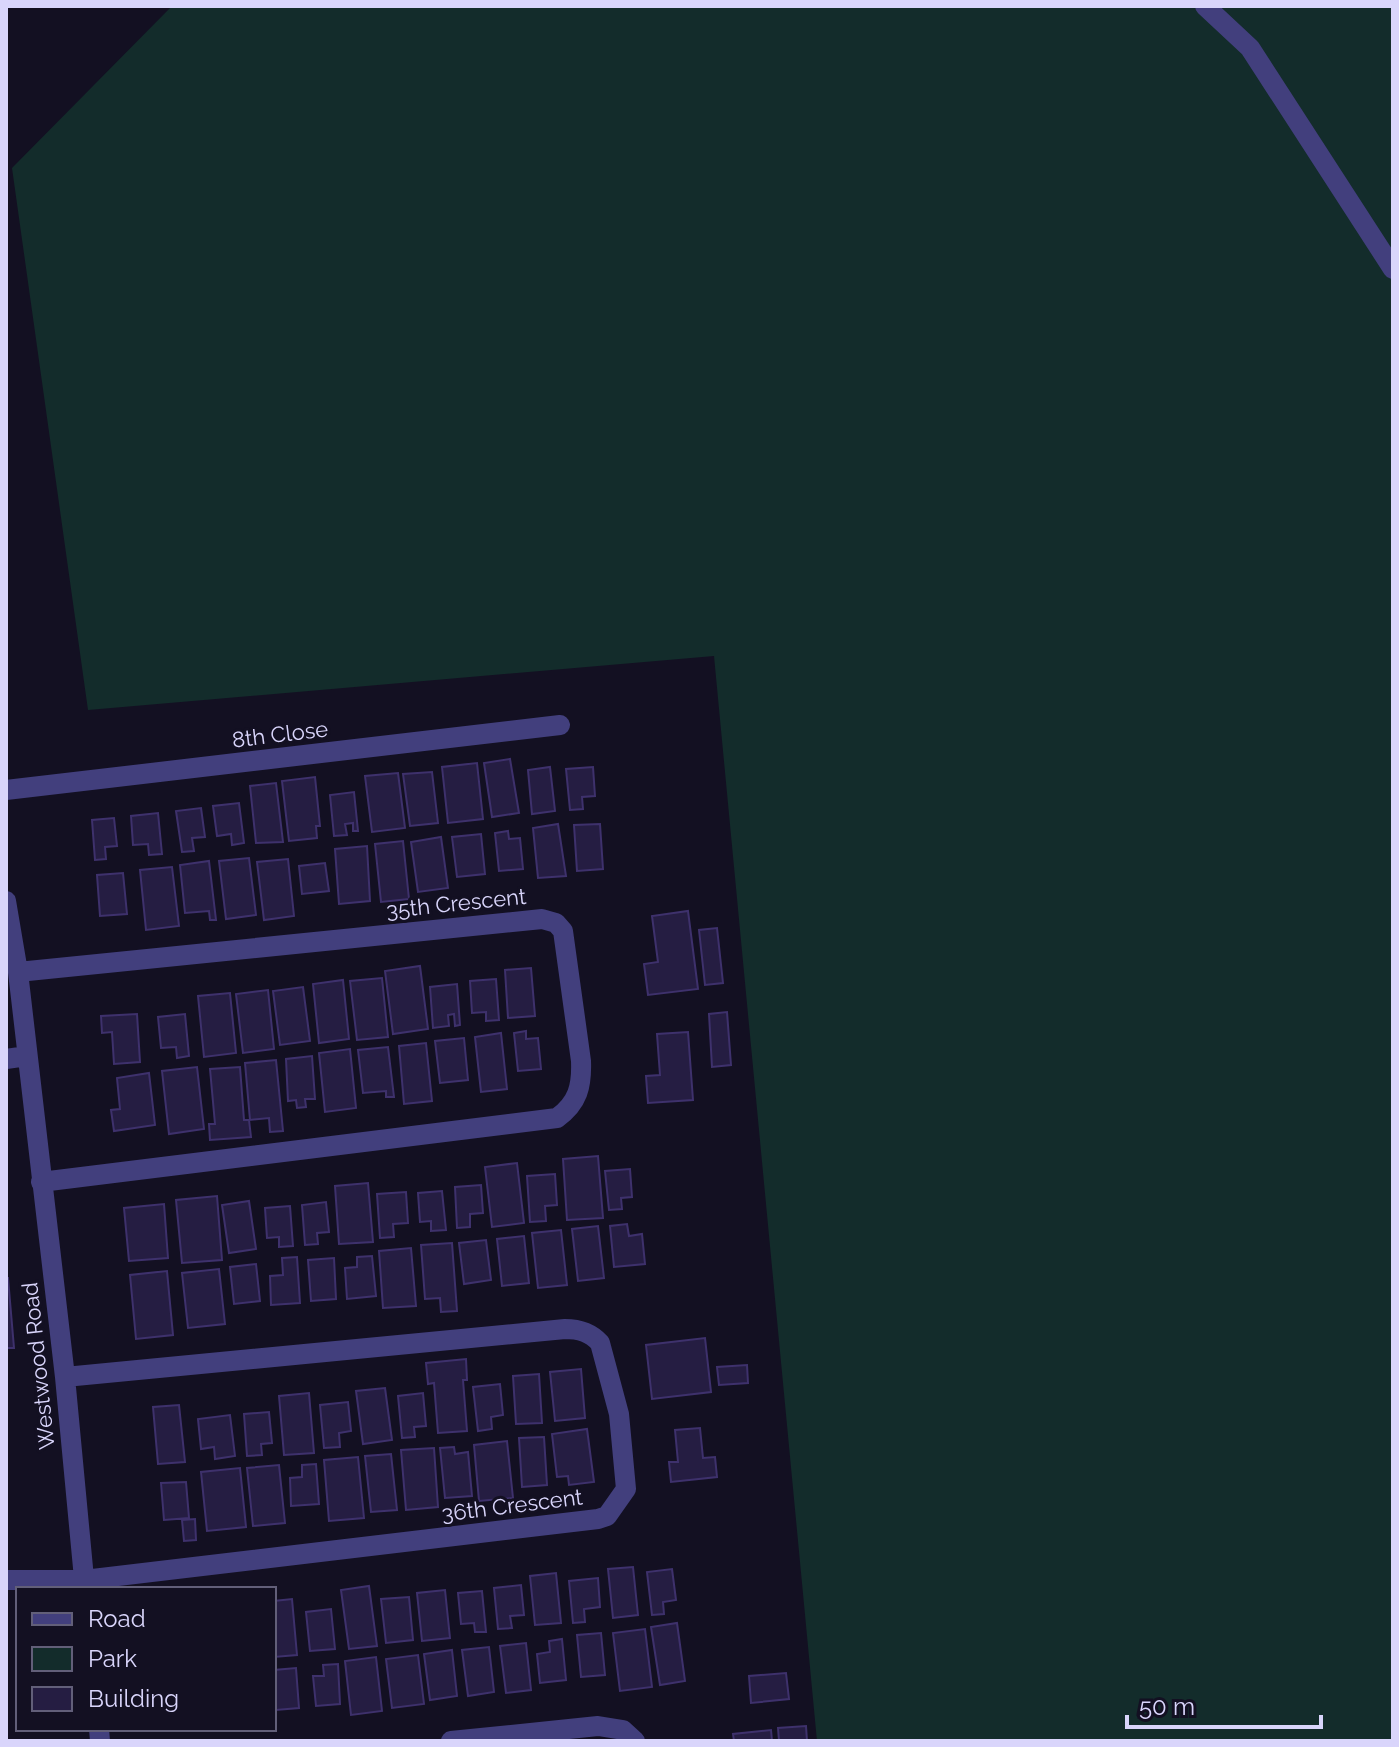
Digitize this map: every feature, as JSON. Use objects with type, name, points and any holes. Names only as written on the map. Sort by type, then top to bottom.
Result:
[{"type":"street","points":[[1205,6],[1250,48],[1393,269]]},
{"type":"street","name":"8th Close","points":[[6,790],[560,725]]},
{"type":"street","name":"Westwood Road","points":[[6,901],[18,972],[16,1058],[41,1182],[65,1377],[84,1585]]},
{"type":"street","name":"35th Crescent","points":[[18,972],[549,920],[563,931],[581,1061],[577,1094],[570,1109],[557,1118],[41,1182]]},
{"type":"street","name":"36th Crescent","points":[[6,1580],[84,1585],[598,1519],[607,1516],[626,1489],[619,1414],[600,1343],[593,1336],[575,1329],[65,1377]]},
{"type":"street","points":[[451,1741],[598,1726],[623,1730],[635,1741]]},
{"type":"green space","points":[[172,6],[1393,6],[1393,1741],[817,1741],[714,656],[88,710],[12,168]]},
{"type":"building","points":[[510,759],[519,813],[492,817],[484,763]]},
{"type":"building","points":[[477,763],[483,819],[448,823],[442,767]]},
{"type":"building","points":[[550,767],[555,811],[532,814],[528,770]]},
{"type":"building","points":[[593,767],[595,796],[582,797],[583,809],[570,810],[566,769]]},
{"type":"building","points":[[432,772],[438,823],[410,826],[403,774]]},
{"type":"building","points":[[398,773],[405,828],[372,832],[365,776]]},
{"type":"building","points":[[315,777],[320,826],[316,826],[317,838],[289,841],[282,781]]},
{"type":"building","points":[[276,783],[283,842],[256,843],[250,786]]},
{"type":"building","points":[[354,792],[358,831],[353,831],[353,823],[345,824],[347,835],[334,836],[330,795]]},
{"type":"building","points":[[239,803],[244,843],[232,845],[231,834],[217,836],[213,806]]},
{"type":"building","points":[[201,808],[205,837],[192,838],[194,851],[182,852],[176,811]]},
{"type":"building","points":[[158,813],[162,854],[149,855],[148,844],[133,845],[131,816]]},
{"type":"building","points":[[114,818],[117,846],[105,847],[106,859],[95,860],[92,820]]},
{"type":"building","points":[[558,824],[566,876],[538,878],[533,828]]},
{"type":"building","points":[[600,824],[603,869],[577,871],[574,825]]},
{"type":"building","points":[[508,831],[509,839],[520,838],[523,869],[499,871],[495,833]]},
{"type":"building","points":[[481,834],[485,874],[457,877],[452,837]]},
{"type":"building","points":[[441,837],[448,888],[418,892],[411,842]]},
{"type":"building","points":[[403,841],[409,899],[381,902],[375,844]]},
{"type":"building","points":[[367,846],[370,901],[339,904],[335,849]]},
{"type":"building","points":[[249,858],[256,915],[226,919],[219,861]]},
{"type":"building","points":[[288,859],[294,916],[264,920],[257,862]]},
{"type":"building","points":[[209,861],[216,920],[210,920],[209,911],[185,913],[180,865]]},
{"type":"building","points":[[325,863],[329,891],[302,894],[299,866]]},
{"type":"building","points":[[172,867],[179,926],[146,930],[140,870]]},
{"type":"building","points":[[123,873],[127,914],[100,916],[97,875]]},
{"type":"building","points":[[688,911],[698,989],[648,995],[644,964],[658,962],[652,916]]},
{"type":"building","points":[[717,928],[723,983],[705,985],[699,930]]},
{"type":"building","points":[[420,966],[428,1029],[393,1034],[385,971]]},
{"type":"building","points":[[531,968],[535,1016],[508,1018],[505,970]]},
{"type":"building","points":[[382,978],[388,1037],[357,1040],[350,981]]},
{"type":"building","points":[[496,979],[499,1020],[486,1021],[486,1012],[472,1013],[470,981]]},
{"type":"building","points":[[343,980],[349,1039],[319,1043],[313,984]]},
{"type":"building","points":[[457,984],[460,1025],[455,1026],[454,1014],[448,1015],[449,1026],[433,1028],[430,987]]},
{"type":"building","points":[[303,987],[310,1041],[280,1045],[273,991]]},
{"type":"building","points":[[268,990],[274,1049],[243,1053],[236,994]]},
{"type":"building","points":[[230,993],[236,1053],[204,1057],[198,996]]},
{"type":"building","points":[[727,1012],[731,1065],[712,1067],[709,1014]]},
{"type":"building","points":[[137,1014],[140,1062],[114,1064],[112,1032],[102,1033],[101,1016]]},
{"type":"building","points":[[185,1014],[189,1056],[177,1058],[176,1047],[161,1048],[158,1017]]},
{"type":"building","points":[[526,1031],[526,1039],[538,1038],[541,1069],[518,1071],[514,1033]]},
{"type":"building","points":[[688,1032],[693,1100],[648,1103],[646,1076],[660,1075],[657,1034]]},
{"type":"building","points":[[501,1033],[507,1089],[481,1092],[475,1037]]},
{"type":"building","points":[[464,1038],[468,1080],[440,1083],[435,1041]]},
{"type":"building","points":[[426,1043],[432,1101],[404,1104],[399,1046]]},
{"type":"building","points":[[388,1047],[394,1097],[386,1097],[386,1091],[363,1093],[358,1050]]},
{"type":"building","points":[[350,1049],[356,1108],[325,1112],[319,1053]]},
{"type":"building","points":[[312,1056],[315,1099],[305,1099],[306,1107],[297,1108],[296,1100],[288,1101],[286,1059]]},
{"type":"building","points":[[276,1060],[283,1131],[270,1132],[269,1118],[250,1120],[245,1063]]},
{"type":"building","points":[[197,1067],[204,1129],[169,1134],[162,1071]]},
{"type":"building","points":[[240,1067],[244,1120],[249,1120],[251,1137],[210,1140],[209,1124],[215,1124],[210,1069]]},
{"type":"building","points":[[149,1073],[155,1125],[114,1131],[111,1110],[120,1109],[117,1078]]},
{"type":"building","points":[[598,1156],[603,1218],[567,1220],[563,1159]]},
{"type":"building","points":[[517,1163],[524,1223],[492,1227],[485,1167]]},
{"type":"building","points":[[630,1169],[632,1197],[621,1198],[622,1209],[609,1210],[605,1171]]},
{"type":"building","points":[[555,1174],[557,1205],[545,1206],[546,1221],[530,1222],[527,1176]]},
{"type":"building","points":[[368,1183],[373,1242],[339,1244],[335,1186]]},
{"type":"building","points":[[481,1185],[483,1213],[470,1214],[470,1227],[457,1228],[455,1187]]},
{"type":"building","points":[[442,1191],[446,1230],[431,1231],[431,1221],[420,1222],[418,1193]]},
{"type":"building","points":[[406,1192],[408,1223],[393,1224],[394,1237],[380,1238],[377,1194]]},
{"type":"building","points":[[217,1196],[222,1260],[182,1263],[176,1200]]},
{"type":"building","points":[[249,1201],[256,1249],[229,1253],[222,1205]]},
{"type":"building","points":[[326,1202],[329,1232],[317,1233],[318,1244],[305,1245],[302,1205]]},
{"type":"building","points":[[164,1204],[168,1258],[129,1261],[124,1208]]},
{"type":"building","points":[[290,1206],[293,1246],[279,1247],[279,1237],[267,1238],[265,1208]]},
{"type":"building","points":[[627,1224],[629,1236],[642,1234],[645,1264],[614,1267],[610,1226]]},
{"type":"building","points":[[598,1226],[604,1278],[578,1281],[572,1229]]},
{"type":"building","points":[[561,1230],[567,1285],[538,1288],[532,1233]]},
{"type":"building","points":[[524,1236],[529,1283],[502,1286],[497,1239]]},
{"type":"building","points":[[486,1240],[491,1280],[464,1284],[459,1243]]},
{"type":"building","points":[[452,1243],[457,1311],[441,1312],[440,1298],[425,1299],[421,1245]]},
{"type":"building","points":[[411,1248],[416,1306],[383,1308],[379,1251]]},
{"type":"building","points":[[372,1256],[376,1296],[347,1299],[345,1268],[357,1267],[357,1257]]},
{"type":"building","points":[[297,1257],[300,1303],[271,1305],[270,1276],[283,1275],[282,1258]]},
{"type":"building","points":[[334,1258],[336,1299],[311,1301],[308,1260]]},
{"type":"building","points":[[256,1264],[260,1301],[234,1304],[230,1267]]},
{"type":"building","points":[[219,1269],[225,1324],[188,1328],[182,1273]]},
{"type":"building","points":[[167,1271],[173,1335],[136,1339],[130,1275]]},
{"type":"building","points":[[8,1278],[14,1348],[6,1348]]},
{"type":"building","points":[[705,1338],[711,1392],[652,1399],[646,1345]]},
{"type":"building","points":[[466,1359],[467,1380],[463,1380],[467,1431],[438,1433],[434,1383],[428,1384],[426,1363]]},
{"type":"building","points":[[747,1365],[748,1383],[719,1385],[717,1367]]},
{"type":"building","points":[[581,1369],[585,1418],[555,1421],[550,1372]]},
{"type":"building","points":[[539,1374],[542,1423],[516,1424],[513,1376]]},
{"type":"building","points":[[500,1384],[503,1415],[491,1417],[492,1429],[478,1431],[473,1387]]},
{"type":"building","points":[[385,1388],[392,1440],[363,1444],[356,1391]]},
{"type":"building","points":[[309,1393],[314,1453],[284,1455],[279,1396]]},
{"type":"building","points":[[423,1393],[426,1426],[414,1427],[415,1437],[402,1438],[398,1396]]},
{"type":"building","points":[[348,1402],[351,1431],[339,1433],[340,1447],[324,1448],[320,1405]]},
{"type":"building","points":[[179,1405],[185,1462],[158,1464],[153,1407]]},
{"type":"building","points":[[269,1412],[272,1443],[261,1444],[262,1455],[247,1456],[244,1414]]},
{"type":"building","points":[[230,1415],[235,1456],[215,1459],[214,1447],[201,1449],[198,1419]]},
{"type":"building","points":[[700,1428],[703,1458],[715,1457],[717,1477],[671,1482],[669,1462],[678,1462],[675,1430]]},
{"type":"building","points":[[587,1429],[594,1482],[569,1485],[568,1476],[557,1477],[552,1434]]},
{"type":"building","points":[[544,1437],[547,1485],[522,1487],[519,1438]]},
{"type":"building","points":[[507,1441],[513,1498],[479,1501],[474,1445]]},
{"type":"building","points":[[454,1447],[455,1454],[468,1452],[472,1496],[445,1498],[440,1448]]},
{"type":"building","points":[[434,1448],[438,1507],[406,1510],[401,1450]]},
{"type":"building","points":[[391,1454],[397,1510],[371,1512],[365,1456]]},
{"type":"building","points":[[358,1457],[364,1518],[329,1521],[324,1460]]},
{"type":"building","points":[[316,1464],[319,1504],[291,1506],[290,1478],[302,1477],[302,1465]]},
{"type":"building","points":[[279,1465],[285,1523],[253,1526],[247,1468]]},
{"type":"building","points":[[240,1468],[246,1527],[207,1531],[201,1472]]},
{"type":"building","points":[[186,1482],[189,1518],[164,1520],[161,1483]]},
{"type":"building","points":[[195,1519],[196,1540],[184,1541],[182,1520]]},
{"type":"building","points":[[633,1567],[638,1615],[613,1618],[608,1569]]},
{"type":"building","points":[[672,1569],[676,1600],[663,1602],[664,1614],[652,1615],[647,1572]]},
{"type":"building","points":[[556,1573],[561,1623],[535,1625],[530,1576]]},
{"type":"building","points":[[598,1578],[600,1607],[584,1609],[585,1622],[573,1623],[569,1581]]},
{"type":"building","points":[[521,1585],[524,1615],[510,1616],[512,1628],[498,1629],[494,1588]]},
{"type":"building","points":[[369,1586],[377,1646],[349,1649],[341,1590]]},
{"type":"building","points":[[445,1590],[450,1638],[422,1641],[417,1593]]},
{"type":"building","points":[[482,1591],[486,1632],[475,1632],[474,1623],[461,1624],[458,1593]]},
{"type":"building","points":[[409,1597],[413,1640],[386,1643],[381,1599]]},
{"type":"building","points":[[292,1599],[297,1655],[276,1657],[276,1601]]},
{"type":"building","points":[[331,1609],[335,1649],[310,1651],[306,1612]]},
{"type":"building","points":[[677,1623],[685,1681],[660,1685],[651,1627]]},
{"type":"building","points":[[645,1629],[652,1687],[620,1691],[613,1633]]},
{"type":"building","points":[[601,1633],[605,1675],[581,1677],[577,1635]]},
{"type":"building","points":[[562,1639],[566,1680],[540,1683],[537,1654],[550,1652],[549,1641]]},
{"type":"building","points":[[526,1643],[531,1690],[506,1693],[500,1646]]},
{"type":"building","points":[[489,1647],[494,1692],[468,1696],[462,1650]]},
{"type":"building","points":[[452,1650],[457,1696],[430,1700],[424,1654]]},
{"type":"building","points":[[418,1655],[424,1704],[392,1708],[386,1659]]},
{"type":"building","points":[[376,1657],[382,1711],[351,1715],[345,1661]]},
{"type":"building","points":[[338,1664],[340,1704],[316,1706],[313,1676],[324,1676],[323,1665]]},
{"type":"building","points":[[296,1668],[299,1708],[276,1710],[276,1670]]},
{"type":"building","points":[[786,1673],[789,1699],[751,1703],[749,1676]]},
{"type":"building","points":[[806,1726],[807,1741],[779,1741],[778,1728]]},
{"type":"building","points":[[771,1730],[772,1741],[734,1741],[733,1734]]}]
